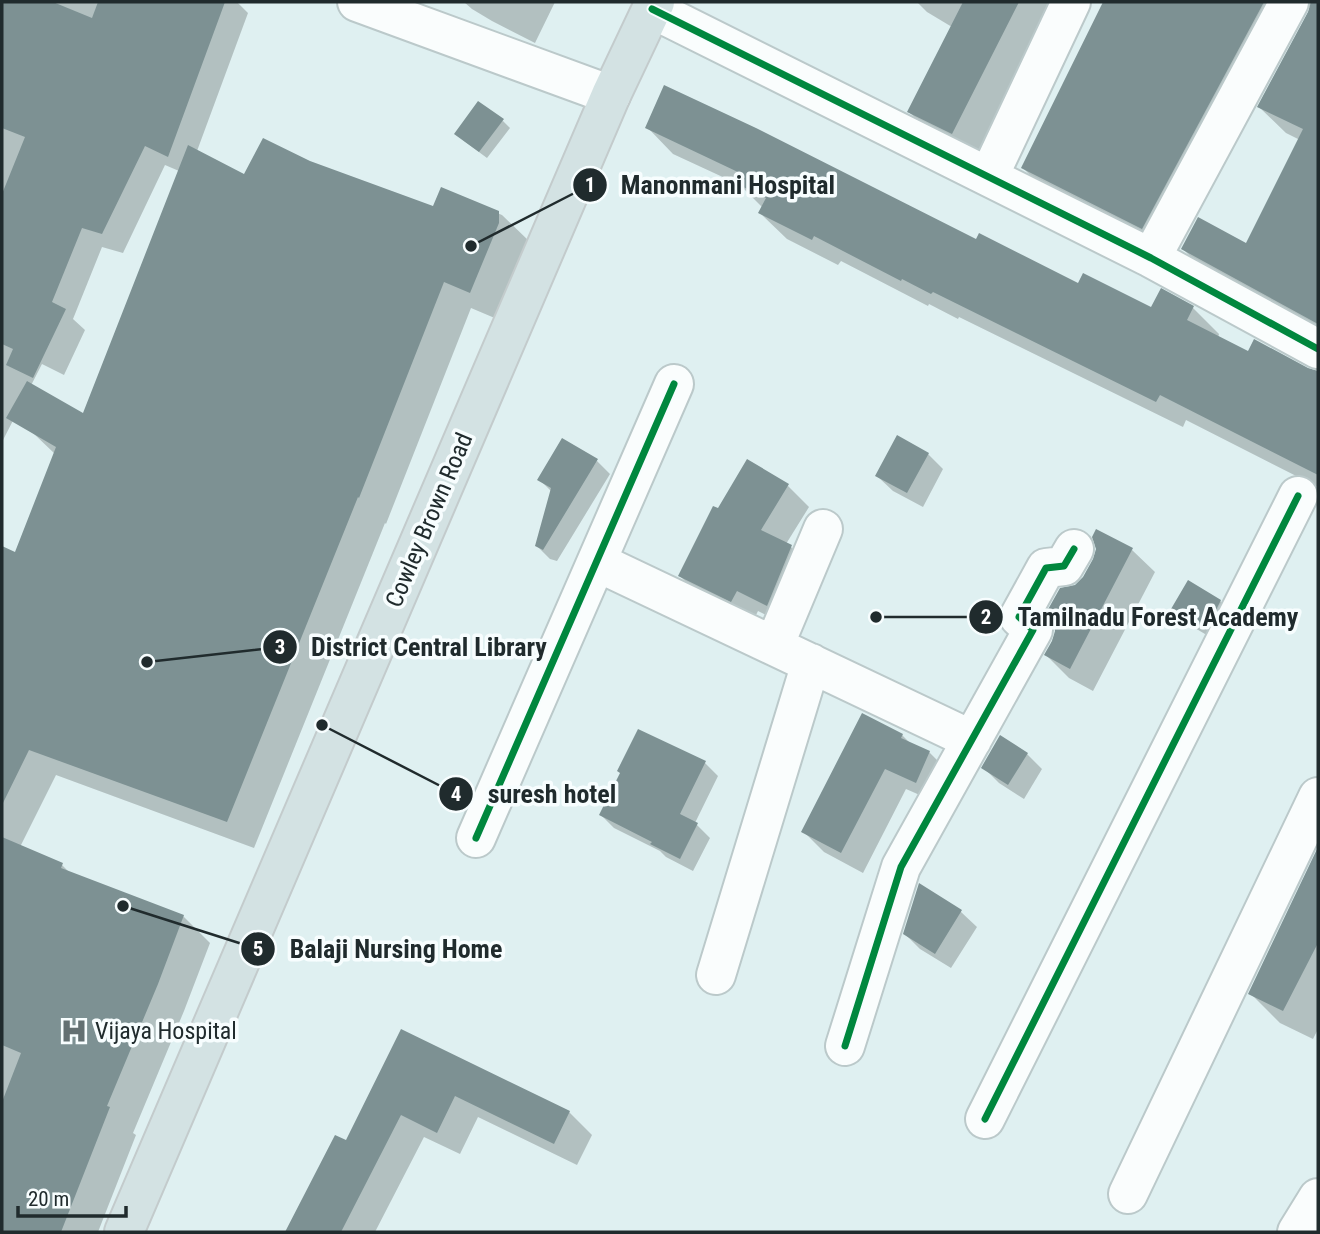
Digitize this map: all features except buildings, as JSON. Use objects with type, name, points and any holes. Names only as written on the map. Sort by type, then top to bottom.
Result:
[{"type":"main road","name":"Cowley Brown Road","points":[[124,1232],[611,95],[653,5]]},
{"type":"street","points":[[357,2],[611,95]]},
{"type":"street","points":[[989,176],[1071,2]]},
{"type":"street","points":[[1151,258],[1289,2]]},
{"type":"street","points":[[653,5],[1151,258],[1318,349]]},
{"type":"street","points":[[476,838],[674,384]]},
{"type":"street","points":[[985,1119],[1298,495]]},
{"type":"street","points":[[774,646],[823,529]]},
{"type":"street","points":[[845,1046],[901,867],[1033,630],[1019,617],[1046,568],[1064,566],[1074,549]]},
{"type":"street","points":[[597,562],[972,740]]},
{"type":"street","points":[[716,975],[811,663]]},
{"type":"street","points":[[1128,1194],[1318,797]]},
{"type":"street","points":[[1297,1232],[1318,1198]]},
{"type":"cycle path","points":[[652,9],[1151,258],[1318,349]]},
{"type":"cycle path","points":[[476,838],[674,384]]},
{"type":"cycle path","points":[[985,1119],[1298,496]]},
{"type":"cycle path","points":[[845,1046],[901,867],[1033,630],[1019,617],[1046,568],[1064,566],[1074,549]]},
{"type":"place","name":"Manonmani Hospital","points":[[471,246]]},
{"type":"place","name":"Tamilnadu Forest Academy","points":[[876,617]]},
{"type":"place","name":"District Central Library","points":[[147,662]]},
{"type":"place","name":"suresh hotel","points":[[322,725]]},
{"type":"place","name":"Balaji Nursing Home","points":[[123,906]]},
{"type":"place","name":"Vijaya Hospital","points":[[74,1031]]}]
